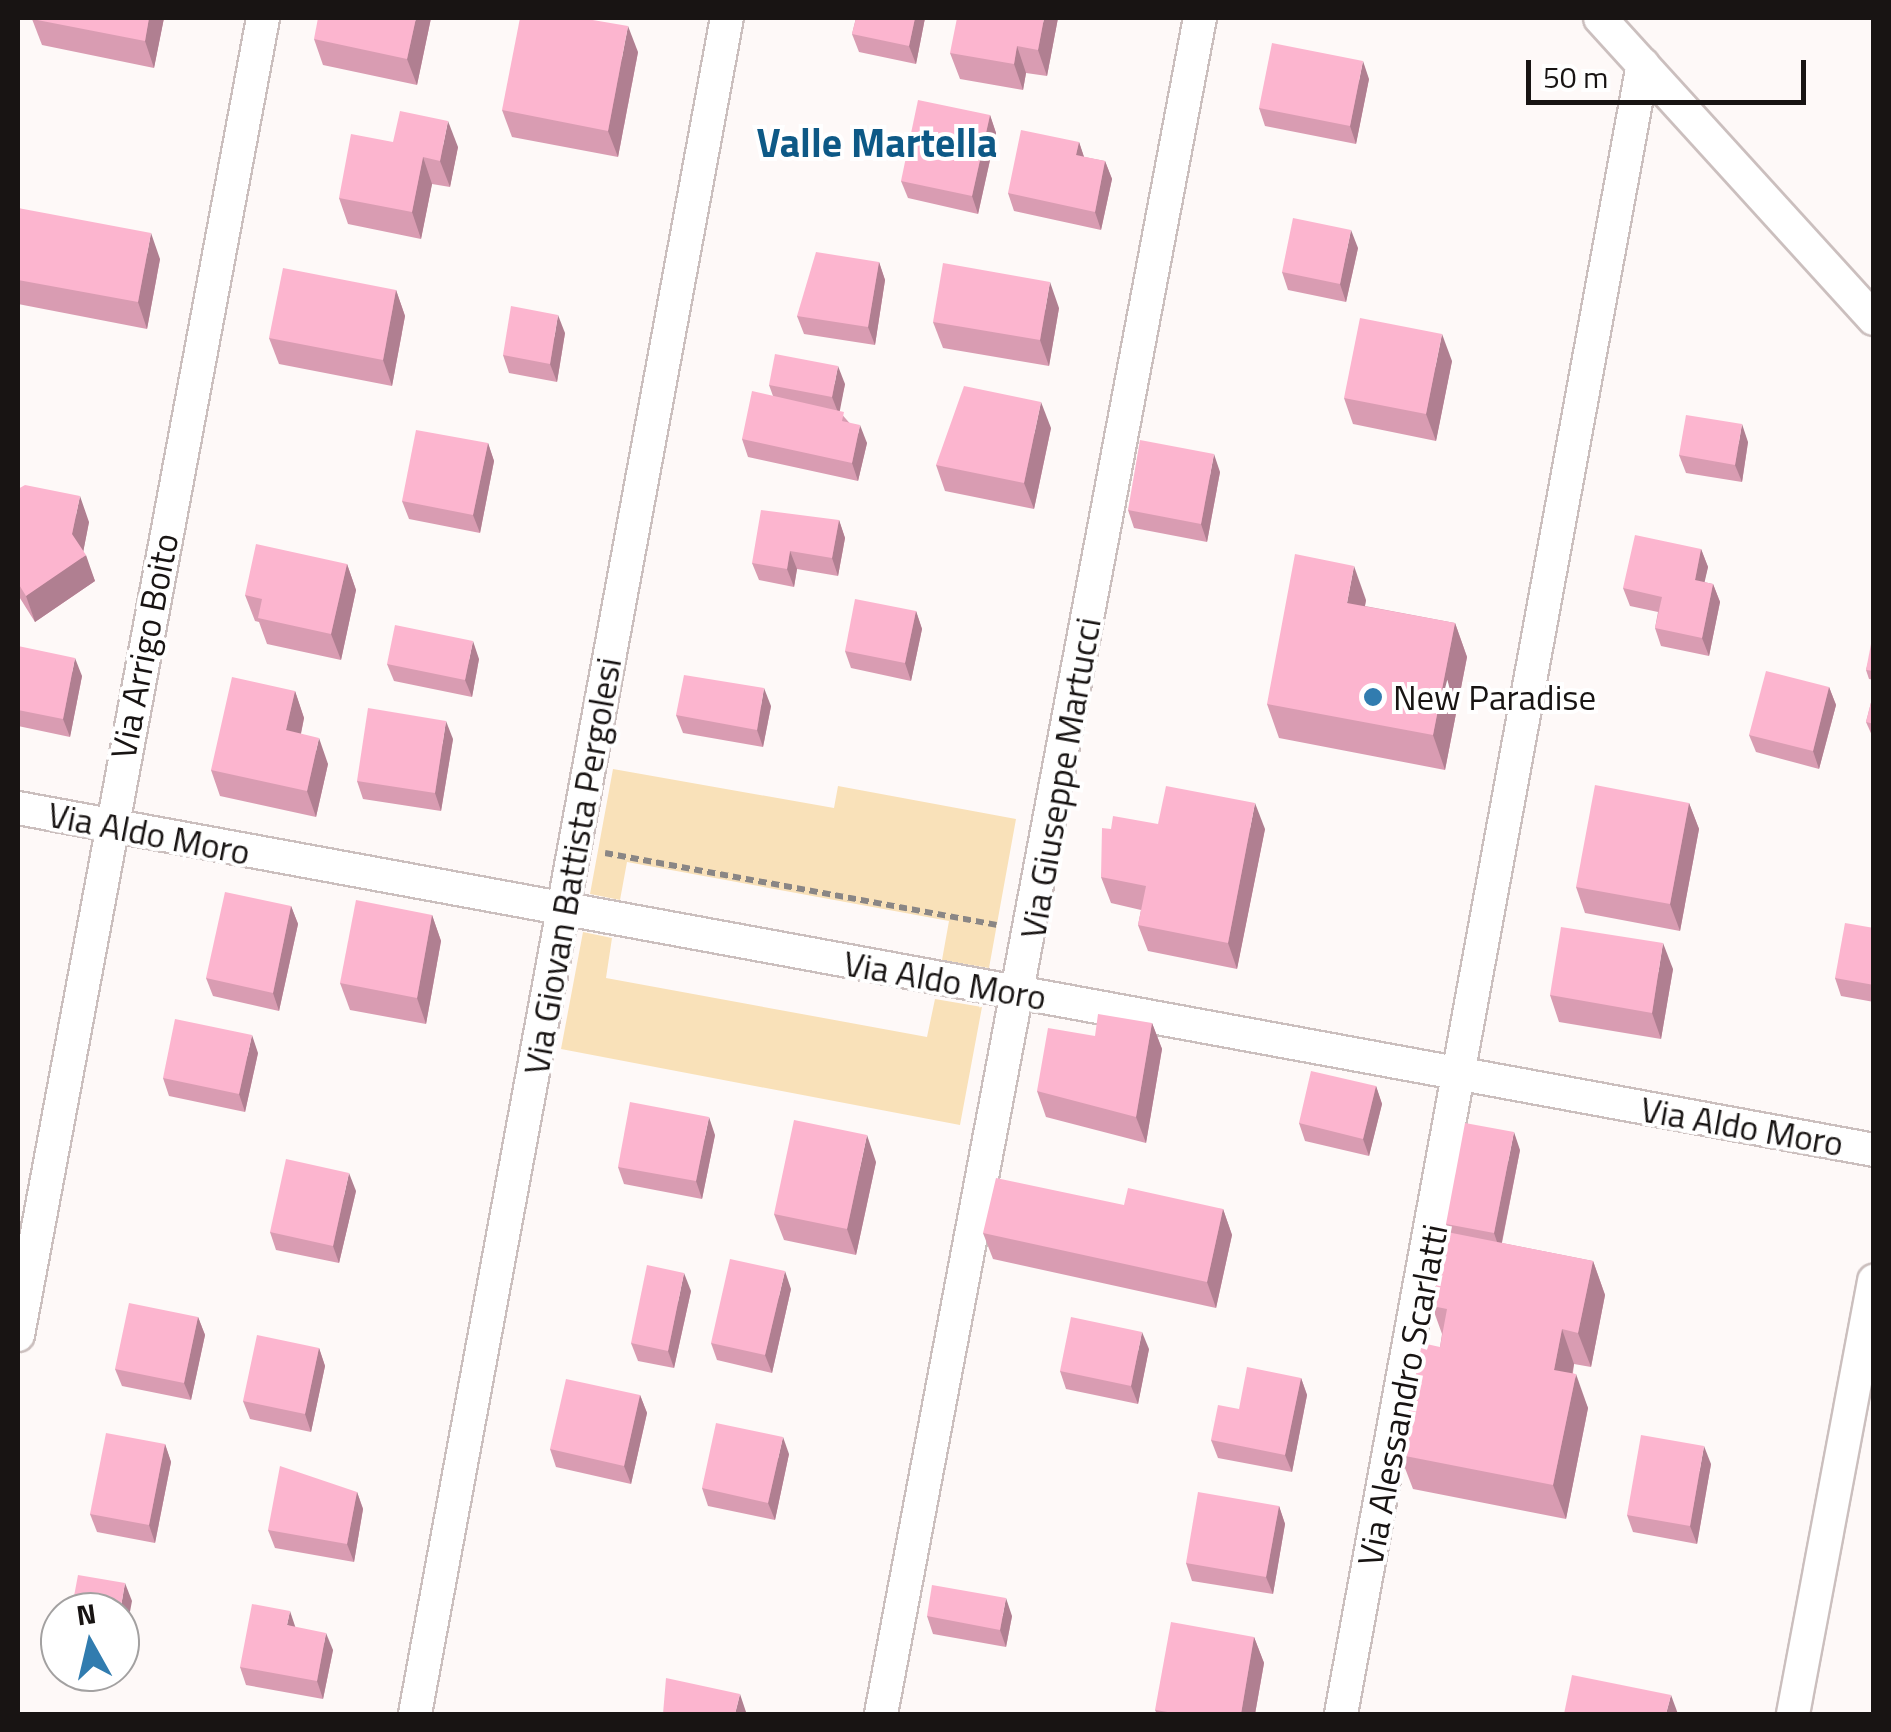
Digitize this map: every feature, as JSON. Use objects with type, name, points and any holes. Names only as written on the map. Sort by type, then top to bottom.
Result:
[{"type":"street","name":"Via Arrigo Boito","points":[[18,1334],[264,18]]},
{"type":"street","name":"Via Giovan Battista Pergolesi","points":[[415,1714],[727,18]]},
{"type":"street","name":"Via Giuseppe Martucci","points":[[881,1714],[1032,932],[1200,18]]},
{"type":"street","points":[[1600,18],[1874,319]]},
{"type":"street","name":"Via Alessandro Scarlatti","points":[[1341,1714],[1463,1075],[1643,64]]},
{"type":"street","name":"Via Aldo Moro","points":[[18,808],[1874,1150]]},
{"type":"street","points":[[1793,1714],[1874,1280]]},
{"type":"path","points":[[576,847],[1032,932]]},
{"type":"shaded area","points":[[613,769],[834,808],[838,786],[1016,819],[989,968],[942,960],[949,921],[627,862],[620,900],[590,894]]},
{"type":"shaded area","points":[[583,932],[612,938],[606,978],[927,1037],[935,999],[982,1007],[960,1125],[561,1049]]},
{"type":"building","points":[[33,18],[149,18],[145,41]]},
{"type":"building","points":[[318,18],[416,18],[407,59],[314,39]]},
{"type":"building","points":[[520,18],[581,18],[628,26],[608,131],[502,110]]},
{"type":"building","points":[[856,18],[915,18],[909,46],[852,34]]},
{"type":"building","points":[[957,18],[1044,18],[1038,50],[1017,46],[1014,64],[950,53]]},
{"type":"building","points":[[1272,43],[1363,61],[1350,126],[1259,108]]},
{"type":"building","points":[[918,100],[990,115],[972,196],[901,181]]},
{"type":"building","points":[[400,111],[448,121],[440,161],[423,157],[412,212],[339,198],[351,134],[393,142]]},
{"type":"building","points":[[1021,130],[1079,142],[1076,155],[1105,161],[1095,212],[1008,193]]},
{"type":"building","points":[[18,208],[151,233],[138,302],[18,280]]},
{"type":"building","points":[[1293,218],[1351,230],[1340,284],[1282,272]]},
{"type":"building","points":[[816,252],[879,262],[868,327],[797,316]]},
{"type":"building","points":[[943,263],[1050,282],[1040,340],[933,322]]},
{"type":"building","points":[[283,268],[396,290],[383,360],[269,338]]},
{"type":"building","points":[[511,306],[558,315],[550,364],[503,355]]},
{"type":"building","points":[[1360,318],[1442,334],[1426,414],[1344,398]]},
{"type":"building","points":[[775,354],[838,366],[832,397],[769,385]]},
{"type":"building","points":[[964,386],[1041,402],[1024,483],[936,465]]},
{"type":"building","points":[[752,391],[844,412],[842,421],[860,425],[852,463],[742,439]]},
{"type":"building","points":[[1686,415],[1742,424],[1735,465],[1679,455]]},
{"type":"building","points":[[416,430],[488,443],[473,515],[402,501]]},
{"type":"building","points":[[1140,440],[1214,454],[1201,524],[1128,510]]},
{"type":"building","points":[[25,485],[80,496],[72,534],[86,555],[26,596],[18,583],[18,489]]},
{"type":"building","points":[[761,510],[839,520],[832,558],[790,551],[787,569],[752,563]]},
{"type":"building","points":[[1635,535],[1701,549],[1695,580],[1713,584],[1702,638],[1655,628],[1662,597],[1623,588]]},
{"type":"building","points":[[256,544],[347,564],[331,634],[258,618],[262,599],[245,595]]},
{"type":"building","name":"New Paradise","points":[[1295,554],[1354,566],[1347,603],[1455,623],[1433,735],[1267,704]]},
{"type":"building","points":[[855,599],[916,611],[905,663],[845,651]]},
{"type":"building","points":[[395,625],[473,641],[465,680],[387,664]]},
{"type":"building","points":[[1874,640],[1874,671],[1866,670]]},
{"type":"building","points":[[18,646],[75,658],[63,719],[18,710]]},
{"type":"building","points":[[1766,671],[1829,687],[1813,751],[1749,735]]},
{"type":"building","points":[[684,675],[764,688],[757,730],[676,715]]},
{"type":"building","points":[[232,677],[295,691],[286,730],[319,738],[307,791],[211,770]]},
{"type":"building","points":[[1874,691],[1874,724],[1866,722]]},
{"type":"building","points":[[368,708],[446,721],[435,793],[357,781]]},
{"type":"building","points":[[1595,785],[1689,803],[1670,904],[1576,887]]},
{"type":"building","points":[[1166,786],[1255,803],[1228,943],[1138,925],[1146,886],[1101,877],[1102,828],[1111,829],[1113,816],[1158,824]]},
{"type":"building","points":[[225,892],[291,906],[273,993],[206,978]]},
{"type":"building","points":[[356,900],[432,915],[417,998],[340,983]]},
{"type":"building","points":[[1845,923],[1874,928],[1874,985],[1835,978]]},
{"type":"building","points":[[1561,927],[1663,943],[1652,1013],[1550,995]]},
{"type":"building","points":[[1098,1014],[1152,1023],[1136,1117],[1037,1091],[1048,1028],[1095,1036]]},
{"type":"building","points":[[175,1019],[252,1035],[239,1094],[163,1078]]},
{"type":"building","points":[[1311,1071],[1376,1086],[1363,1139],[1299,1123]]},
{"type":"building","points":[[630,1102],[709,1117],[696,1181],[618,1167]]},
{"type":"building","points":[[794,1120],[867,1135],[847,1229],[774,1214]]},
{"type":"building","points":[[1465,1123],[1514,1132],[1494,1233],[1446,1224]]},
{"type":"building","points":[[286,1159],[349,1173],[333,1246],[270,1232]]},
{"type":"building","points":[[996,1178],[1124,1205],[1128,1188],[1223,1209],[1207,1282],[983,1233]]},
{"type":"building","points":[[1447,1232],[1593,1261],[1578,1333],[1562,1329],[1554,1370],[1576,1374],[1553,1485],[1400,1455],[1422,1343],[1440,1347],[1447,1309],[1432,1306]]},
{"type":"building","points":[[730,1259],[785,1271],[765,1355],[711,1343]]},
{"type":"building","points":[[647,1265],[684,1273],[668,1351],[631,1343]]},
{"type":"building","points":[[129,1303],[198,1317],[184,1383],[115,1369]]},
{"type":"building","points":[[1071,1317],[1142,1332],[1131,1386],[1060,1371]]},
{"type":"building","points":[[257,1335],[319,1348],[305,1414],[243,1401]]},
{"type":"building","points":[[1247,1367],[1301,1378],[1285,1455],[1211,1440],[1218,1405],[1239,1409]]},
{"type":"building","points":[[566,1379],[640,1395],[624,1466],[550,1449]]},
{"type":"building","points":[[716,1423],[783,1437],[768,1503],[702,1488]]},
{"type":"building","points":[[106,1433],[165,1444],[149,1525],[90,1514]]},
{"type":"building","points":[[1641,1435],[1704,1446],[1690,1526],[1627,1515]]},
{"type":"building","points":[[280,1466],[357,1492],[347,1544],[268,1530]]},
{"type":"building","points":[[1198,1492],[1279,1506],[1266,1577],[1186,1563]]},
{"type":"building","points":[[78,1575],[125,1583],[123,1592],[75,1592]]},
{"type":"building","points":[[932,1585],[1006,1598],[1000,1630],[927,1616]]},
{"type":"building","points":[[252,1604],[290,1611],[287,1625],[326,1633],[317,1681],[240,1667]]},
{"type":"building","points":[[1171,1622],[1254,1637],[1241,1714],[1155,1710]]},
{"type":"building","points":[[1572,1675],[1671,1695],[1666,1714],[1564,1714]]},
{"type":"building","points":[[666,1678],[740,1694],[735,1714],[663,1714]]},
{"type":"place","name":"New Paradise","points":[[1373,697]]},
{"type":"district","name":"Valle Martella","points":[[877,143]]}]
